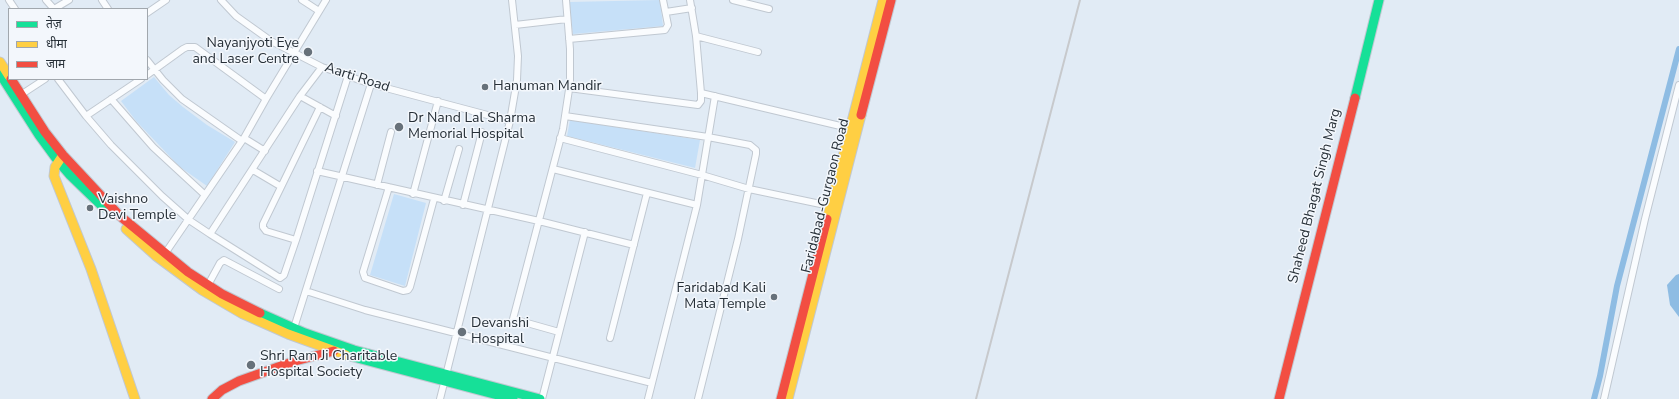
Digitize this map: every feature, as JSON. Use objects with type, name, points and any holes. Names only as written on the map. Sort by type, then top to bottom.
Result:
[{"type":"street","points":[[46,0],[53,8]]},
{"type":"street","points":[[56,8],[68,0]]},
{"type":"street","points":[[148,12],[166,0]]},
{"type":"street","name":"Aarti Road","points":[[221,0],[236,16],[258,33],[294,54],[322,66],[371,84],[510,121]]},
{"type":"street","points":[[302,0],[320,11]]},
{"type":"street","points":[[163,257],[243,139],[326,0]]},
{"type":"street","points":[[440,399],[510,121],[517,80],[518,56],[512,0]]},
{"type":"street","points":[[559,332],[512,320],[553,169],[565,116],[569,88],[569,39],[566,0]]},
{"type":"street","points":[[569,39],[662,31],[668,28],[663,0]]},
{"type":"street","points":[[569,88],[698,105],[701,101],[701,93],[696,36],[690,0]]},
{"type":"street","points":[[733,0],[769,9]]},
{"type":"street","name":"Faridabad-Gurgaon Road","points":[[788,399],[883,0]]},
{"type":"street","name":"Faridabad-Gurgaon Road","points":[[781,399],[830,206],[891,0]]},
{"type":"street","name":"Shaheed Bhagat Singh Marg","points":[[1279,399],[1379,0]]},
{"type":"street","points":[[666,12],[692,8]]},
{"type":"street","points":[[515,25],[567,19]]},
{"type":"street","points":[[696,36],[758,52]]},
{"type":"street","points":[[148,74],[183,49],[187,47],[195,47],[266,99]]},
{"type":"street","points":[[148,61],[167,84],[191,106],[265,151]]},
{"type":"street","points":[[0,62],[8,74]]},
{"type":"street","points":[[210,234],[300,96],[322,66]]},
{"type":"street","points":[[0,74],[45,132],[60,158],[163,257],[202,290],[237,310],[293,332],[335,351],[360,359],[541,399],[585,232]]},
{"type":"street","points":[[59,80],[86,116],[123,158],[162,196],[189,220],[280,278],[283,277],[296,240],[348,76]]},
{"type":"street","points":[[11,80],[18,96]]},
{"type":"street","points":[[18,96],[43,80]]},
{"type":"street","points":[[86,116],[140,80]]},
{"type":"street","points":[[293,332],[371,84]]},
{"type":"street","points":[[1604,399],[1645,219],[1679,85]]},
{"type":"street","points":[[701,93],[853,129]]},
{"type":"street","points":[[300,96],[336,116]]},
{"type":"street","points":[[648,399],[697,205],[715,96]]},
{"type":"street","points":[[111,99],[153,147],[205,196]]},
{"type":"street","points":[[413,194],[438,101]]},
{"type":"street","points":[[296,240],[266,231],[263,227],[280,186],[320,107]]},
{"type":"street","points":[[565,116],[708,137],[750,145],[756,150],[698,399]]},
{"type":"street","points":[[377,185],[391,132]]},
{"type":"street","points":[[463,205],[482,132]]},
{"type":"street","points":[[560,138],[702,175],[748,189],[830,206]]},
{"type":"street","points":[[444,201],[459,149]]},
{"type":"street","points":[[60,158],[55,167],[54,176],[92,269],[136,399]]},
{"type":"street","points":[[553,169],[697,205]]},
{"type":"street","points":[[253,170],[280,186]]},
{"type":"street","points":[[317,172],[585,232],[634,245]]},
{"type":"street","points":[[389,187],[363,272],[365,278],[403,291],[408,290],[410,287],[434,199]]},
{"type":"street","points":[[610,338],[647,193]]},
{"type":"street","points":[[163,257],[208,285],[293,332],[513,399]]},
{"type":"street","points":[[208,285],[220,263],[224,260],[279,289]]},
{"type":"street","points":[[306,291],[365,310],[652,383]]},
{"type":"street","points":[[212,399],[222,390],[239,381],[295,361],[346,348]]},
{"type":"shaded area","points":[[660,0],[663,26],[573,34],[569,2]]},
{"type":"shaded area","points":[[154,77],[169,95],[183,107],[207,125],[235,142],[207,186],[180,167],[136,121],[121,101]]},
{"type":"shaded area","points":[[570,120],[700,140],[695,168],[567,136]]},
{"type":"shaded area","points":[[394,194],[426,203],[405,286],[370,275]]},
{"type":"shaded area","points":[[1679,274],[1679,317],[1670,305],[1667,285],[1676,275]]},
{"type":"waterway","points":[[1594,399],[1600,376],[1617,286],[1679,49]]},
{"type":"railway","points":[[976,399],[1080,0]]},
{"type":"traffic: fast","points":[[1355,98],[1379,0]]},
{"type":"traffic: fast","points":[[0,74],[39,135],[58,161],[70,175],[103,207]]},
{"type":"traffic: fast","points":[[260,313],[305,333],[354,350],[540,399]]},
{"type":"traffic: fast","points":[[346,355],[513,399]]},
{"type":"traffic: slow","points":[[827,219],[883,0]]},
{"type":"traffic: slow","points":[[0,62],[8,74]]},
{"type":"traffic: slow","points":[[788,399],[861,115]]},
{"type":"traffic: slow","points":[[61,158],[55,167],[54,176],[91,269],[135,399]]},
{"type":"traffic: slow","points":[[126,229],[156,256],[202,290],[243,314],[288,334],[346,355]]},
{"type":"traffic: jam","points":[[861,115],[891,0]]},
{"type":"traffic: jam","points":[[12,80],[45,132],[63,155],[120,216],[188,272],[222,294],[260,313]]},
{"type":"traffic: jam","points":[[1279,399],[1355,98]]},
{"type":"traffic: jam","points":[[781,399],[827,219]]},
{"type":"traffic: jam","points":[[212,399],[222,390],[239,381],[295,361],[334,351]]},
{"type":"place","name":"Nayanjyoti Eye and Laser Centre","points":[[308,52]]},
{"type":"place","name":"Hanuman Mandir","points":[[485,87]]},
{"type":"place","name":"Dr Nand Lal Sharma Memorial Hospital","points":[[399,127]]},
{"type":"place","name":"Vaishno Devi Temple","points":[[90,208]]},
{"type":"place","name":"Faridabad Kali Mata Temple","points":[[774,297]]},
{"type":"place","name":"Devanshi Hospital","points":[[462,332]]},
{"type":"place","name":"Shri Ram Ji Charitable Hospital Society","points":[[251,365]]}]
